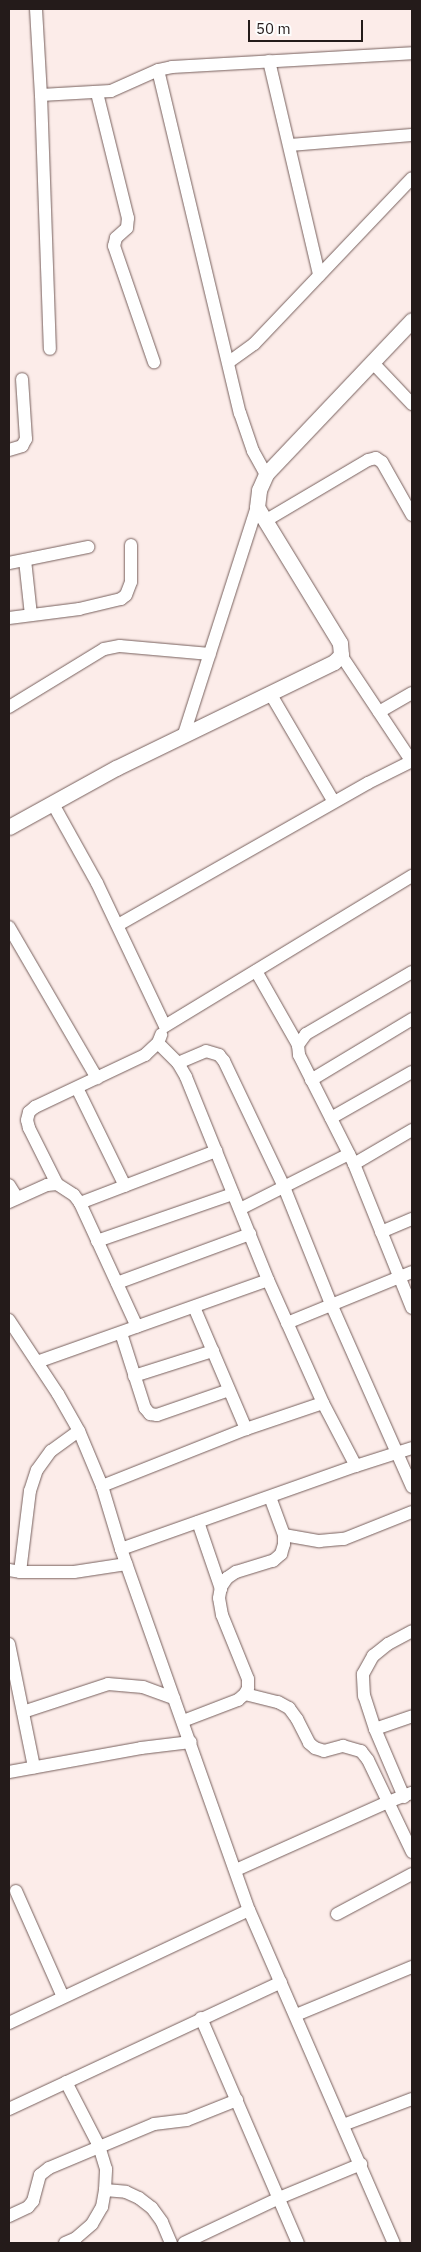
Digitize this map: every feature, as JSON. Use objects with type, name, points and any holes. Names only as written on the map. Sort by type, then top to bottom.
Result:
[{"type":"street","points":[[36,9],[50,349]]},
{"type":"street","points":[[41,96],[97,93],[127,85],[158,70],[172,67],[412,53]]},
{"type":"street","points":[[269,61],[319,275]]},
{"type":"street","points":[[158,70],[244,426],[266,474]]},
{"type":"street","points":[[97,93],[128,218],[128,228],[116,238],[114,246],[154,362]]},
{"type":"street","points":[[290,145],[412,135]]},
{"type":"street","points":[[229,362],[254,344],[412,178]]},
{"type":"street","points":[[184,734],[257,507],[259,490],[266,474],[412,320]]},
{"type":"street","points":[[373,363],[412,404]]},
{"type":"street","points":[[9,450],[22,446],[26,439],[22,379]]},
{"type":"street","points":[[265,521],[368,460],[376,458],[382,462],[412,515]]},
{"type":"street","points":[[118,925],[334,802],[412,762],[341,655],[340,643],[257,507]]},
{"type":"street","points":[[9,618],[79,609],[120,599],[126,595],[131,582],[131,545]]},
{"type":"street","points":[[9,563],[88,546]]},
{"type":"street","points":[[25,560],[31,615]]},
{"type":"street","points":[[9,707],[104,650],[120,646],[210,654]]},
{"type":"street","points":[[9,827],[184,734],[334,662],[341,655]]},
{"type":"street","points":[[270,693],[334,802]]},
{"type":"street","points":[[379,712],[412,693]]},
{"type":"street","points":[[53,804],[118,925],[165,1026]]},
{"type":"street","points":[[57,1184],[27,1120],[29,1112],[35,1107],[145,1055],[158,1043],[165,1026],[412,876]]},
{"type":"street","points":[[9,928],[97,1078]]},
{"type":"street","points":[[256,971],[298,1045],[299,1055],[352,1159],[412,1308]]},
{"type":"street","points":[[298,1045],[306,1034],[412,972]]},
{"type":"street","points":[[311,1080],[412,1019]]},
{"type":"street","points":[[158,1043],[178,1063],[186,1077],[268,1280],[322,1402],[356,1466]]},
{"type":"street","points":[[178,1063],[206,1050],[219,1055],[284,1187],[331,1304],[412,1487]]},
{"type":"street","points":[[331,1118],[412,1072]]},
{"type":"street","points":[[77,1088],[125,1186]]},
{"type":"street","points":[[240,1209],[284,1187],[352,1159],[412,1130]]},
{"type":"street","points":[[80,1204],[216,1151]]},
{"type":"street","points":[[9,1185],[13,1200],[48,1185],[57,1184],[66,1188],[80,1204],[137,1327]]},
{"type":"street","points":[[98,1241],[233,1194]]},
{"type":"street","points":[[381,1232],[412,1219]]},
{"type":"street","points":[[117,1282],[250,1234]]},
{"type":"street","points":[[287,1323],[412,1272]]},
{"type":"street","points":[[37,1362],[268,1280]]},
{"type":"street","points":[[194,1307],[246,1429]]},
{"type":"street","points":[[9,1320],[58,1394],[78,1431],[102,1486],[126,1564],[249,1910],[394,2243]]},
{"type":"street","points":[[121,1333],[145,1408],[150,1414],[157,1415],[229,1390]]},
{"type":"street","points":[[134,1376],[212,1351]]},
{"type":"street","points":[[102,1486],[246,1429],[322,1402]]},
{"type":"street","points":[[78,1431],[51,1451],[37,1470],[30,1491],[14,1571],[74,1572],[126,1564]]},
{"type":"street","points":[[121,1549],[412,1448]]},
{"type":"street","points":[[183,1721],[238,1700],[245,1694],[248,1679],[222,1615],[219,1598],[227,1578],[236,1572],[273,1561],[281,1554],[284,1535],[270,1497]]},
{"type":"street","points":[[284,1535],[319,1541],[344,1539],[412,1512]]},
{"type":"street","points":[[198,1522],[221,1589]]},
{"type":"street","points":[[236,1870],[388,1802],[408,1795],[375,1729],[364,1696],[363,1674],[373,1656],[388,1644],[412,1631]]},
{"type":"street","points":[[9,1644],[34,1766]]},
{"type":"street","points":[[23,1712],[108,1684],[143,1687],[174,1698]]},
{"type":"street","points":[[245,1694],[278,1702],[289,1708],[309,1743],[315,1748],[324,1751],[343,1746],[361,1751],[368,1760],[412,1852]]},
{"type":"street","points":[[375,1729],[412,1716]]},
{"type":"street","points":[[9,1772],[34,1766],[190,1742]]},
{"type":"street","points":[[338,1914],[412,1874]]},
{"type":"street","points":[[16,1891],[63,1997]]},
{"type":"street","points":[[9,2023],[249,1910]]},
{"type":"street","points":[[296,2015],[412,1967]]},
{"type":"street","points":[[9,2109],[281,1982]]},
{"type":"street","points":[[201,2018],[298,2243]]},
{"type":"street","points":[[65,2243],[76,2238],[92,2224],[102,2207],[106,2169],[99,2146],[66,2082]]},
{"type":"street","points":[[343,2124],[412,2099]]},
{"type":"street","points":[[9,2216],[28,2207],[32,2201],[40,2175],[99,2146],[154,2124],[187,2120],[237,2100]]},
{"type":"street","points":[[184,2243],[279,2198],[361,2164]]},
{"type":"street","points":[[105,2190],[126,2192],[140,2198],[152,2208],[162,2222],[171,2243]]}]
